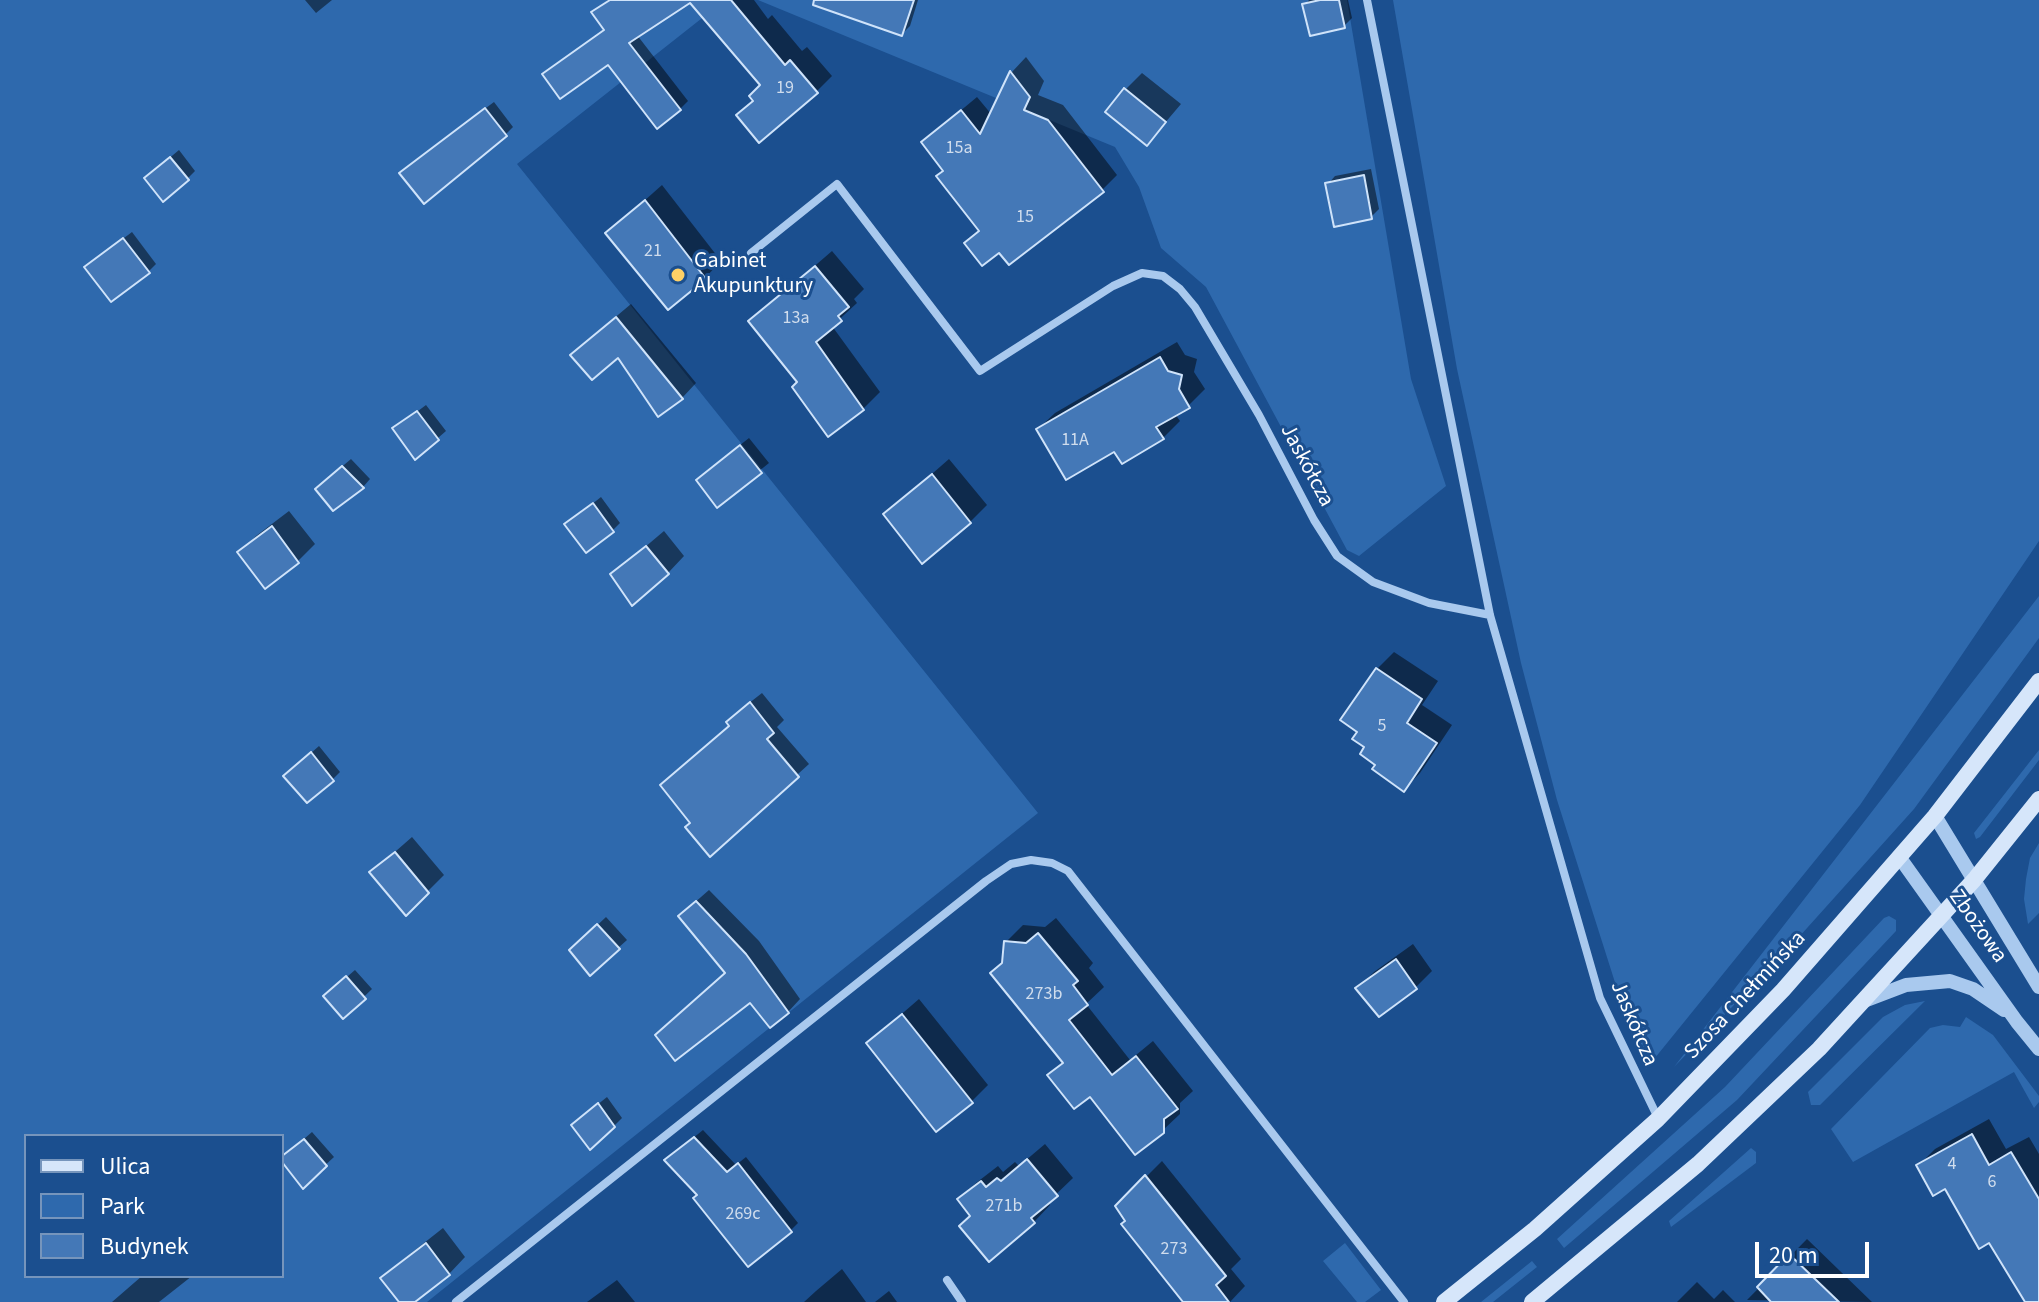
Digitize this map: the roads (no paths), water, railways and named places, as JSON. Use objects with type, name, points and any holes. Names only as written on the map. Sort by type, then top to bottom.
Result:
[{"type":"main road","name":"Szosa Chełmińska","points":[[1444,1302],[1535,1229],[1658,1119],[1783,990],[1935,816],[2039,681]]},
{"type":"main road","points":[[1532,1302],[1698,1164],[1819,1049],[1942,917],[2039,799]]},
{"type":"street","points":[[1367,0],[1490,615]]},
{"type":"street","name":"Jaskółcza","points":[[751,253],[837,184],[980,371],[1113,286],[1142,273],[1163,276],[1180,289],[1195,307],[1259,415],[1314,520],[1337,556],[1373,582],[1429,603],[1490,615],[1600,998],[1658,1119]]},
{"type":"street","name":"Zbożowa","points":[[1935,816],[2039,987]]},
{"type":"street","name":"Zbożowa","points":[[1900,858],[2039,1049]]},
{"type":"street","points":[[456,1302],[986,881],[1011,864],[1031,860],[1052,863],[1068,871],[1404,1302]]},
{"type":"street","name":"Zbożowa","points":[[1864,1001],[1906,985],[1950,981],[1985,996],[2017,1022]]},
{"type":"street","points":[[947,1280],[962,1302]]},
{"type":"place","name":"Gabinet Akupunktury","points":[[678,275]]}]
